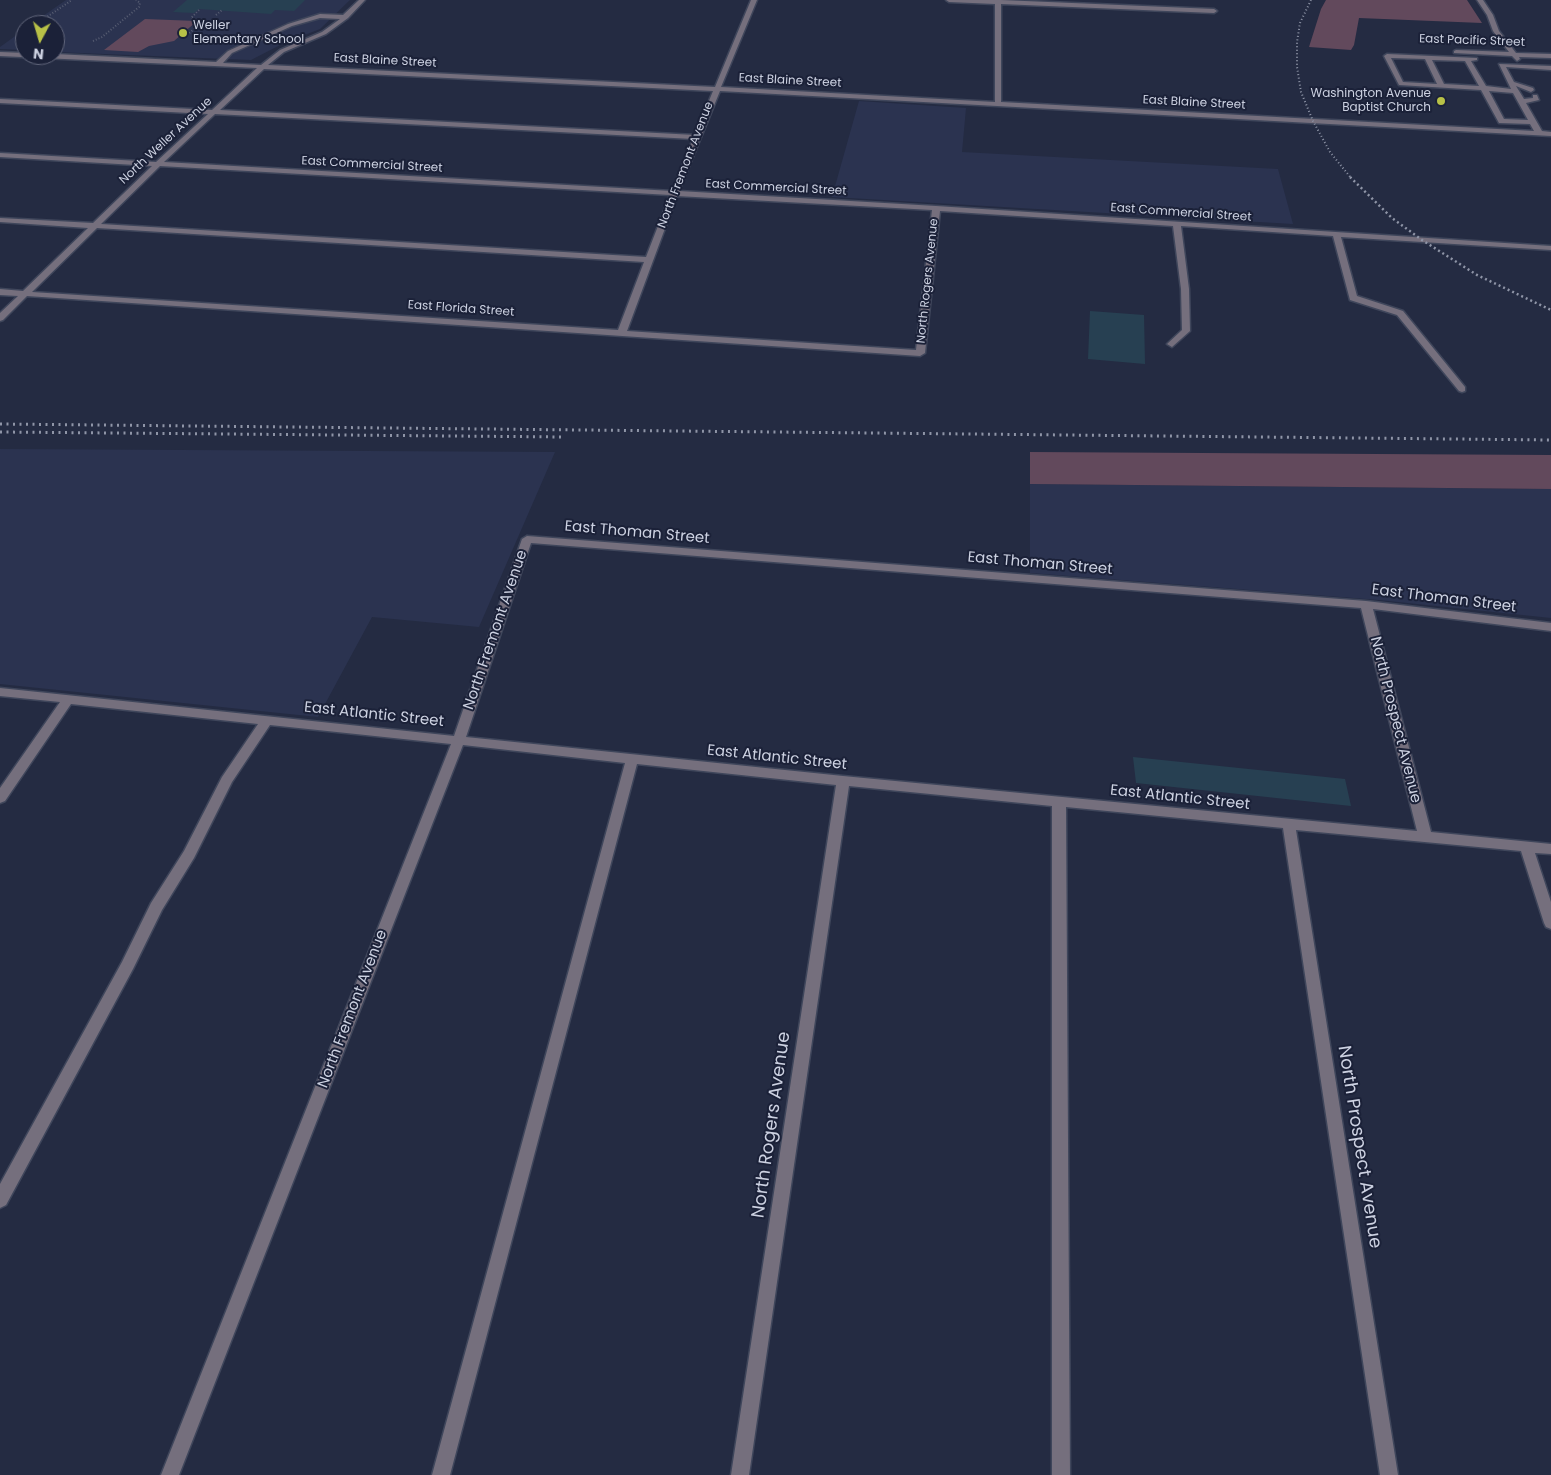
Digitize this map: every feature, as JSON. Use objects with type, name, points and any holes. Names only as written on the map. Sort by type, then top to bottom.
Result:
[{"type":"street","name":"North Weller Avenue","points":[[0,318],[158,164],[263,66],[282,51],[324,33],[346,16],[362,0]]},
{"type":"street","name":"North Fremont Avenue","points":[[622,332],[674,194],[754,0]]},
{"type":"street","points":[[949,0],[1214,12]]},
{"type":"street","points":[[1480,0],[1490,15],[1496,31],[1523,67]]},
{"type":"street","points":[[998,1],[998,103]]},
{"type":"street","points":[[218,64],[230,52],[297,23],[320,16],[346,16]]},
{"type":"street","name":"East Pacific Street","points":[[1391,49],[1422,55],[1514,54],[1551,56]]},
{"type":"street","name":"East Blaine Street","points":[[0,54],[15,55]]},
{"type":"street","points":[[1422,55],[1442,86]]},
{"type":"street","points":[[1515,91],[1401,84],[1387,56],[1422,55],[1497,60],[1511,83],[1539,133]]},
{"type":"street","name":"East Blaine Street","points":[[65,57],[998,103],[1551,134]]},
{"type":"street","points":[[1467,59],[1502,121],[1533,122]]},
{"type":"street","points":[[1501,66],[1551,68]]},
{"type":"street","points":[[1511,83],[1533,93],[1536,99],[1521,102]]},
{"type":"street","points":[[0,101],[697,137]]},
{"type":"street","name":"East Commercial Street","points":[[0,155],[936,208],[1551,248]]},
{"type":"street","name":"North Rogers Avenue","points":[[920,353],[936,208]]},
{"type":"street","points":[[0,220],[649,260]]},
{"type":"street","points":[[1172,344],[1186,331],[1186,289],[1177,224]]},
{"type":"street","points":[[1336,234],[1353,298],[1400,313],[1462,389]]},
{"type":"street","name":"East Florida Street","points":[[0,292],[920,353]]},
{"type":"street","name":"North Fremont Avenue","points":[[170,1475],[459,740],[527,539]]},
{"type":"street","name":"East Thoman Street","points":[[527,539],[1366,605],[1551,627]]},
{"type":"street","name":"North Prospect Avenue","points":[[1366,605],[1425,836]]},
{"type":"street","name":"East Atlantic Street","points":[[0,692],[843,781],[1289,825],[1551,848]]},
{"type":"street","points":[[0,798],[69,698]]},
{"type":"street","points":[[0,1200],[128,965],[156,907],[189,854],[227,780],[267,719]]},
{"type":"street","points":[[441,1475],[632,759]]},
{"type":"street","name":"North Rogers Avenue","points":[[740,1475],[843,781]]},
{"type":"street","points":[[1059,802],[1061,1475]]},
{"type":"street","name":"North Prospect Avenue","points":[[1289,825],[1389,1475]]},
{"type":"street","points":[[1526,846],[1551,923]]},
{"type":"path","points":[[50,15],[72,0]]},
{"type":"path","points":[[86,42],[102,37],[139,7],[140,3],[136,0]]},
{"type":"path","points":[[188,35],[200,24],[199,21],[191,18],[200,9]]},
{"type":"path","points":[[216,16],[222,10]]},
{"type":"shaded area","name":"Weller Elementary School","points":[[66,0],[350,0],[320,29],[284,43],[251,60],[65,52],[65,15],[44,15]]},
{"type":"shaded area","points":[[1326,0],[1467,0],[1482,23],[1359,18],[1354,45],[1351,50],[1309,47],[1321,9]]},
{"type":"shaded area","points":[[145,19],[197,21],[174,41],[149,46],[138,52],[104,50]]},
{"type":"shaded area","points":[[15,36],[15,50],[0,49],[0,47]]},
{"type":"shaded area","points":[[859,101],[966,108],[962,152],[1278,169],[1293,224],[832,197]]},
{"type":"shaded area","points":[[0,449],[555,452],[479,627],[372,617],[318,717],[0,684]]},
{"type":"shaded area","points":[[1030,452],[1551,455],[1551,489],[1030,484]]},
{"type":"shaded area","points":[[1030,484],[1551,489],[1551,618],[1379,600],[1030,573]]},
{"type":"building","points":[[187,0],[305,0],[294,11],[275,10],[271,14],[199,9],[194,13],[173,12]]},
{"type":"building","points":[[1090,311],[1144,315],[1145,364],[1088,359]]},
{"type":"building","points":[[1133,757],[1345,779],[1351,806],[1136,783]]},
{"type":"railway","points":[[1311,0],[1300,23],[1297,42],[1297,67],[1301,92],[1313,121],[1330,152],[1351,178]]},
{"type":"railway","points":[[1351,178],[1392,218],[1422,240],[1477,275],[1551,310]]},
{"type":"railway","points":[[0,424],[1551,440]]},
{"type":"railway","points":[[0,432],[565,437]]},
{"type":"place","name":"Weller Elementary School","points":[[183,33]]},
{"type":"place","name":"Washington Avenue Baptist Church","points":[[1441,101]]}]
